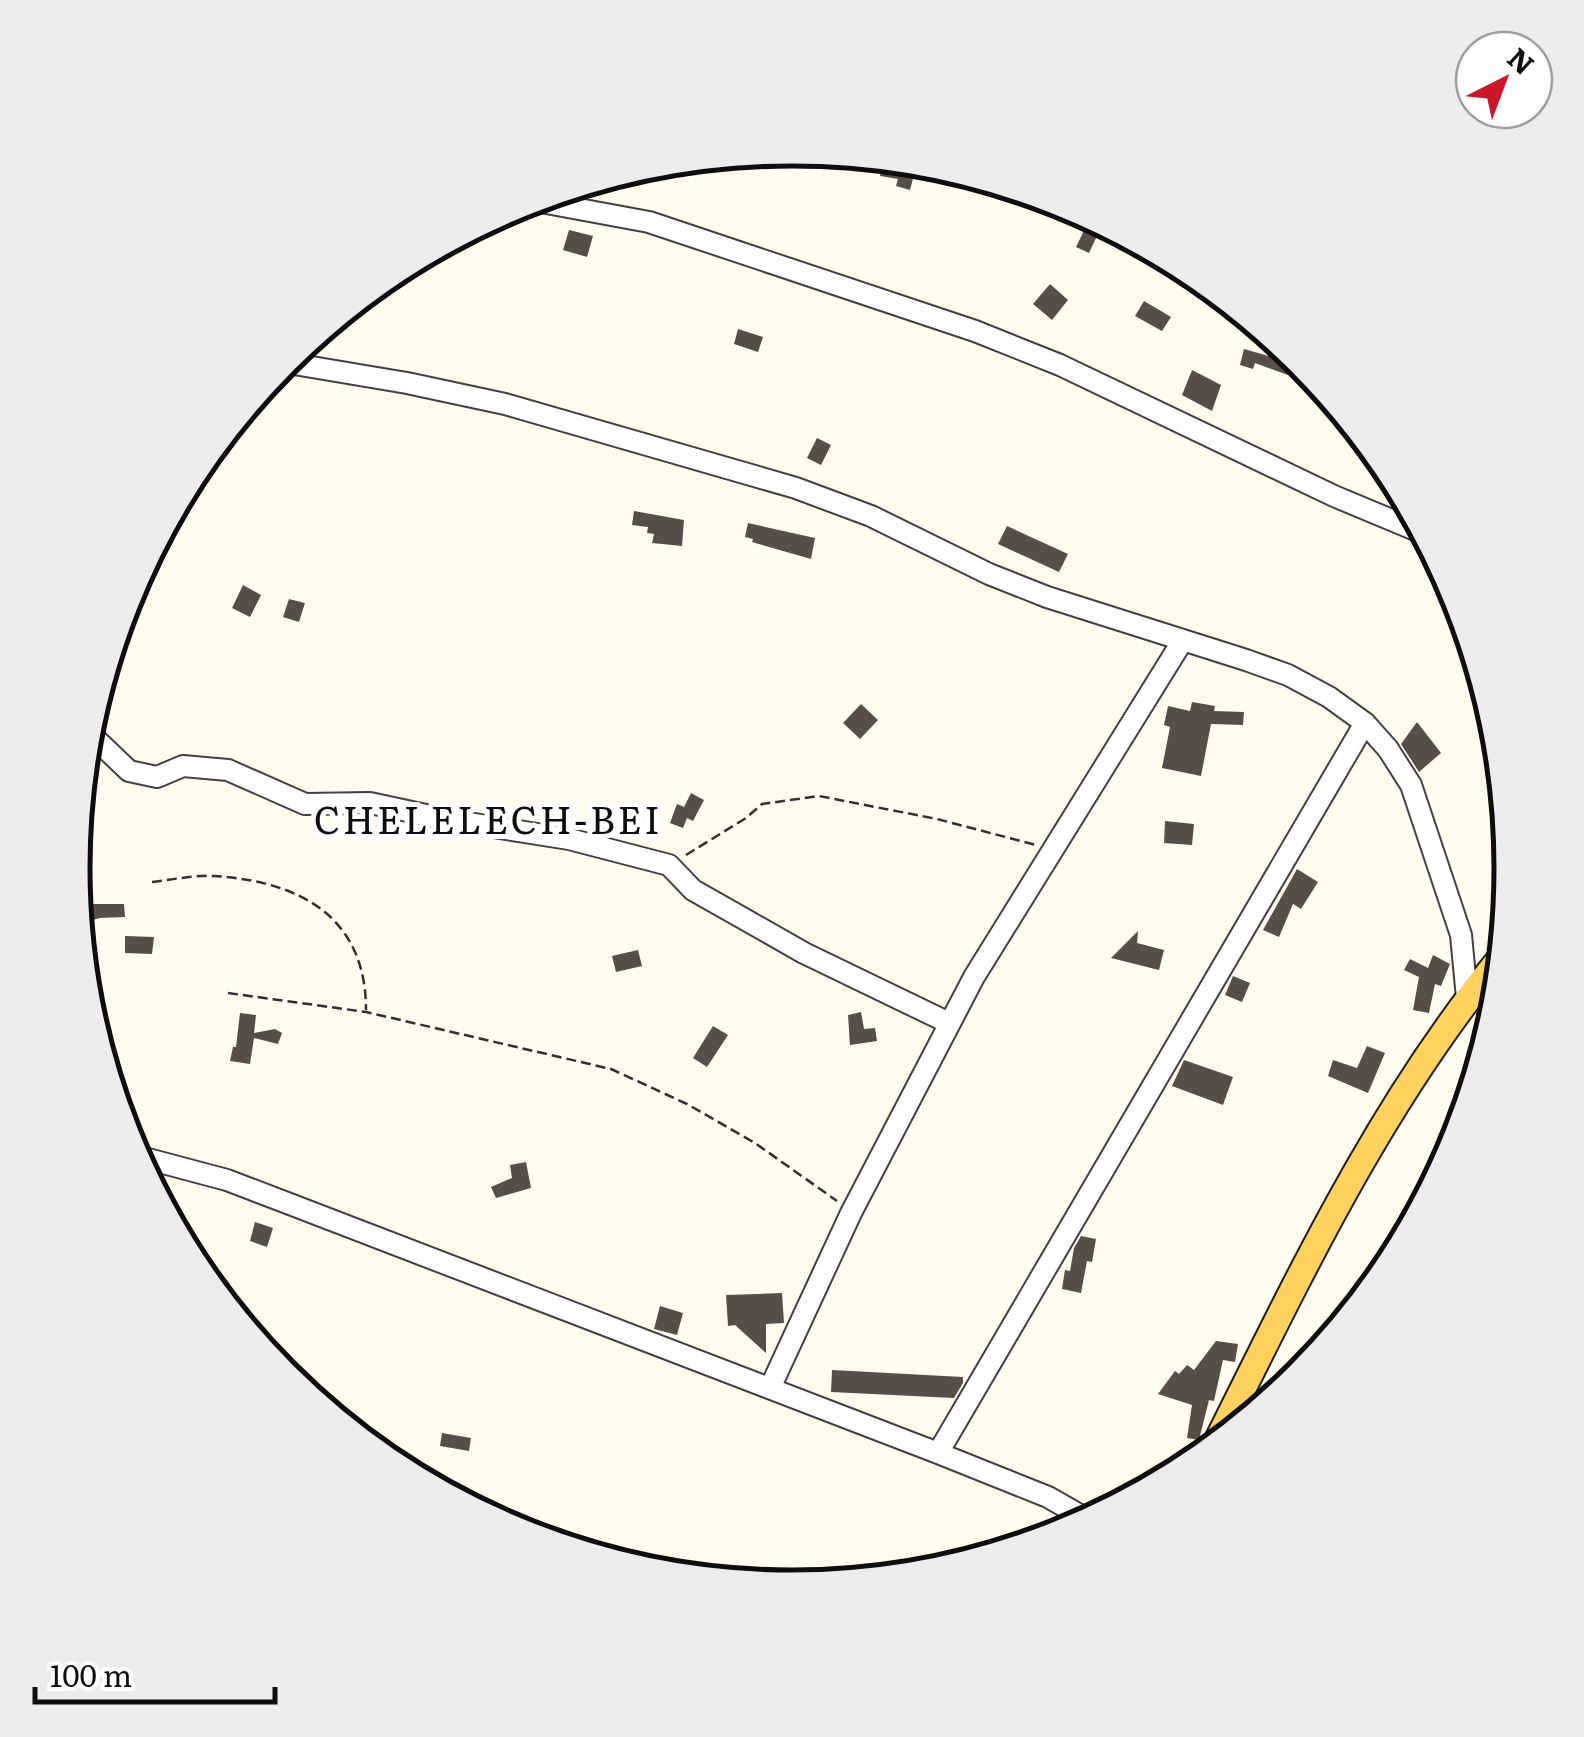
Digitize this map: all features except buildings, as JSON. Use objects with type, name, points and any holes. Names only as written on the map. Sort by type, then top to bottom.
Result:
[{"type":"main road","points":[[1230,1416],[1320,1234],[1408,1086],[1486,976]]},
{"type":"street","points":[[561,206],[649,222],[974,331],[1060,364],[1334,496],[1404,525]]},
{"type":"street","points":[[303,366],[505,404],[796,488],[871,516],[989,574],[1047,597],[1288,675],[1330,696],[1388,749],[1410,785],[1462,935],[1467,998]]},
{"type":"street","points":[[770,1388],[851,1213],[949,1023],[1183,640]]},
{"type":"street","points":[[938,1453],[1365,724]]},
{"type":"street","points":[[101,744],[129,771],[157,778],[183,766],[228,770],[305,804],[370,803],[449,820],[570,838],[669,865],[693,890],[804,953],[949,1023]]},
{"type":"street","points":[[154,1161],[244,1186],[938,1453],[1048,1497],[1073,1511]]},
{"type":"path","points":[[669,865],[762,804],[819,796],[937,818],[1052,849]]},
{"type":"path","points":[[152,882],[211,876],[276,887],[318,905],[352,941],[366,980],[366,1012]]},
{"type":"path","points":[[228,993],[366,1012],[576,1059],[636,1080],[688,1104],[771,1153],[851,1213]]},
{"type":"district","name":"CHELELECH-BEI","points":[[488,817]]}]
